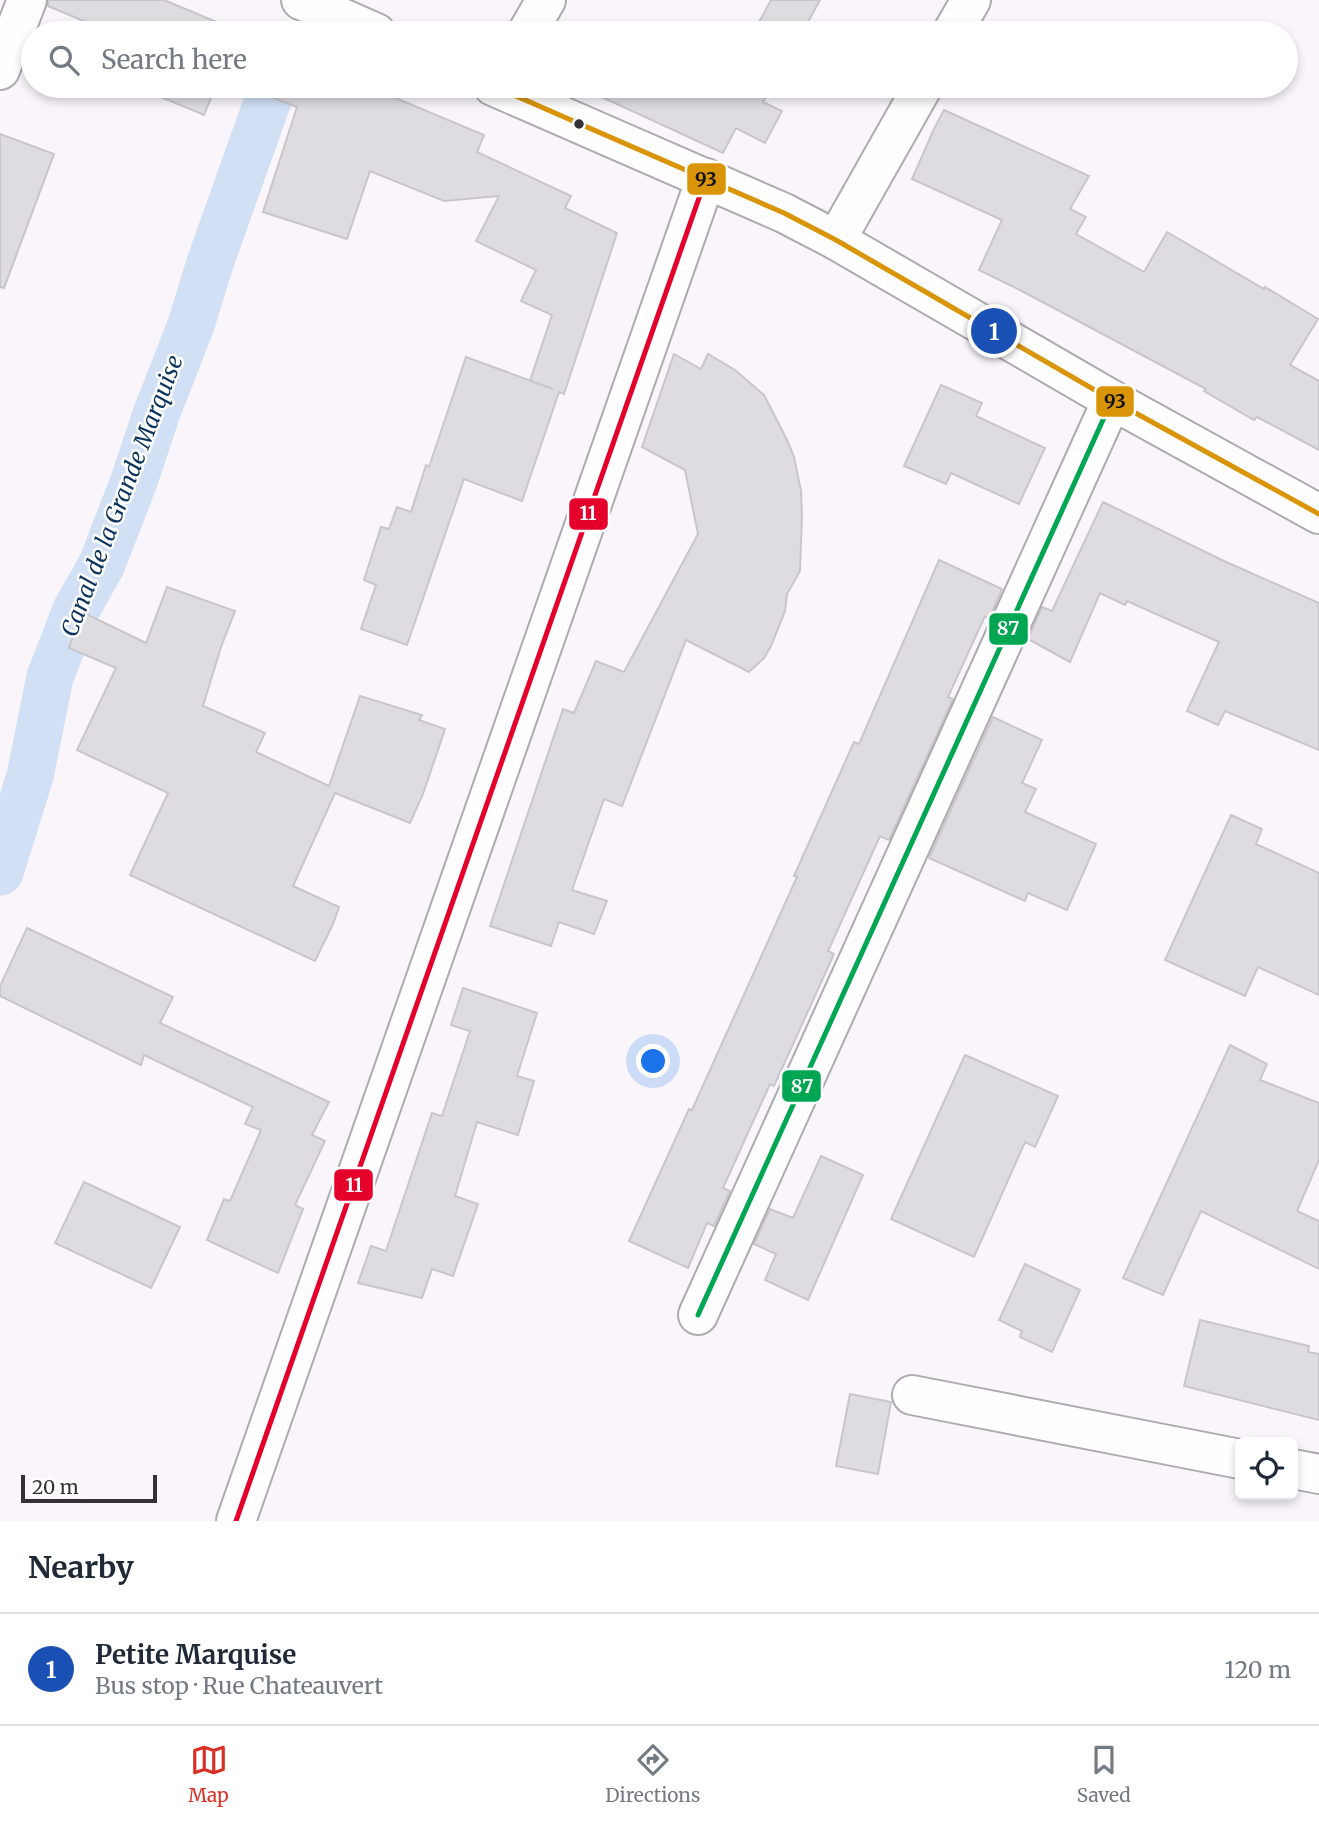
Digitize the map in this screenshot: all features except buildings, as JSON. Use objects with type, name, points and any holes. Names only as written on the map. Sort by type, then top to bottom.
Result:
[{"type":"street","points":[[0,70],[27,0]]},
{"type":"street","points":[[301,0],[349,21]]},
{"type":"street","points":[[534,21],[546,0]]},
{"type":"street","points":[[959,21],[971,0]]},
{"type":"street","points":[[523,98],[784,213],[836,240],[1112,400],[1319,514]]},
{"type":"street","points":[[836,240],[916,98]]},
{"type":"street","points":[[236,1521],[706,178]]},
{"type":"street","points":[[698,1315],[1112,400]]},
{"type":"street","points":[[912,1395],[1235,1458]]},
{"type":"street","points":[[1298,1470],[1319,1474]]},
{"type":"waterway","name":"Canal de la Grande Marquise","points":[[0,872],[30,776],[50,677],[76,610],[102,564],[134,481],[269,98]]},
{"type":"transit line","name":"93","points":[[520,98],[784,213],[836,240],[1112,400],[1319,514]]},
{"type":"transit line","name":"11","points":[[236,1521],[706,178]]},
{"type":"transit line","name":"87","points":[[698,1315],[1112,400]]},
{"type":"place","name":"Petite Marquise","points":[[994,331]]}]
